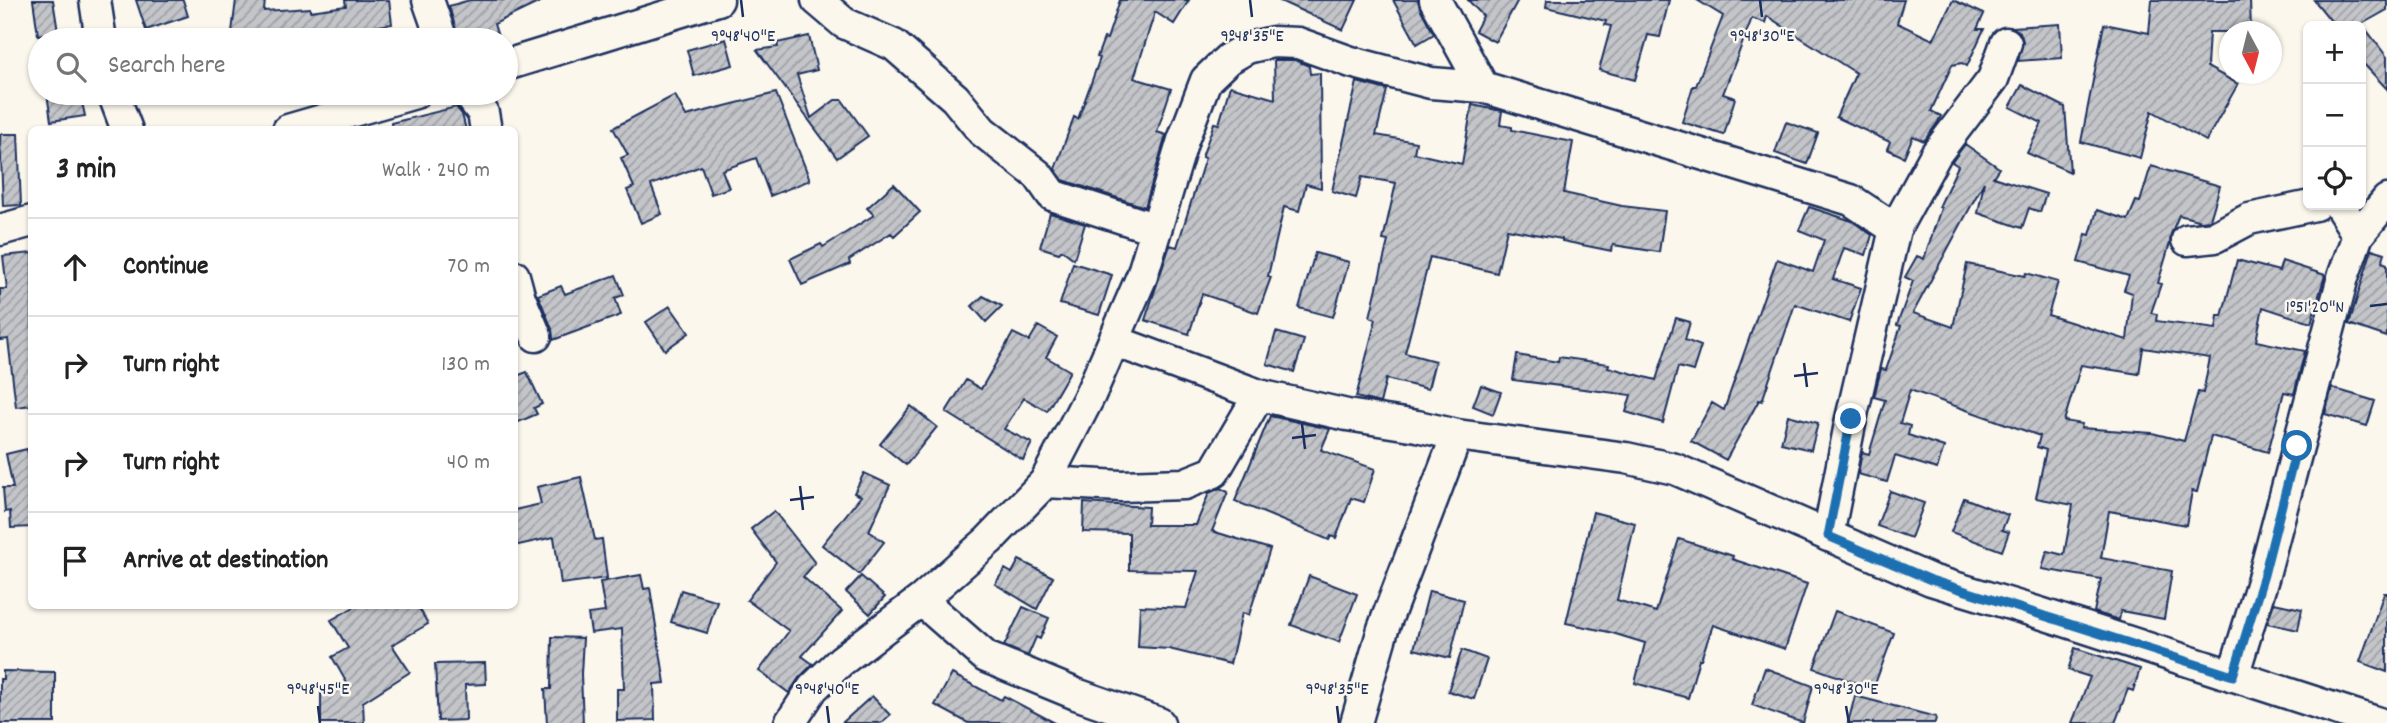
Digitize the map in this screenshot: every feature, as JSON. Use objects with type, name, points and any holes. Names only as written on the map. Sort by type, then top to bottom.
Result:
[{"type":"street","points":[[95,0],[99,28]]},
{"type":"street","points":[[428,0],[438,28]]},
{"type":"street","points":[[518,61],[719,0]]},
{"type":"street","points":[[817,0],[844,23],[894,45],[955,98],[982,131],[1038,175],[1052,195],[1156,229]]},
{"type":"street","points":[[1435,0],[1483,87]]},
{"type":"street","points":[[790,723],[813,688],[841,661],[921,600],[989,540],[1045,482],[1115,341],[1142,276],[1183,140],[1206,80],[1228,59],[1247,48],[1273,42],[1298,43],[1351,62],[1431,83],[1483,87],[1851,200],[1895,229]]},
{"type":"street","points":[[1828,536],[1853,407],[1895,229],[1936,155],[1993,79],[2006,43]]},
{"type":"street","points":[[118,105],[125,126]]},
{"type":"street","points":[[302,126],[374,105]]},
{"type":"street","points":[[477,105],[483,113],[485,126]]},
{"type":"street","points":[[2366,197],[2387,199]]},
{"type":"street","points":[[2233,676],[2264,575],[2340,290],[2358,235],[2387,199]]},
{"type":"street","points":[[2187,240],[2215,237],[2249,219],[2303,208]]},
{"type":"street","points":[[2342,210],[2358,235]]},
{"type":"street","points":[[0,230],[28,221]]},
{"type":"street","points":[[518,291],[536,336]]},
{"type":"street","points":[[1115,341],[1259,395],[1347,415],[1457,435],[1626,458],[1675,469],[1931,580],[2379,723]]},
{"type":"street","points":[[1045,482],[1121,486],[1184,484],[1214,472],[1259,395]]},
{"type":"street","points":[[1356,723],[1383,629],[1457,435]]},
{"type":"street","points":[[921,600],[986,657],[1076,694],[1159,723]]},
{"type":"building","points":[[33,0],[53,0],[57,28],[37,28]]},
{"type":"building","points":[[136,0],[183,0],[188,16],[145,28]]},
{"type":"building","points":[[236,0],[265,0],[264,11],[310,8],[310,11],[346,6],[345,0],[389,0],[392,24],[365,28],[232,28]]},
{"type":"building","points":[[470,0],[544,0],[494,24],[495,28],[455,28],[449,6]]},
{"type":"building","points":[[1120,0],[1189,0],[1174,24],[1155,12],[1134,78],[1171,89],[1157,132],[1166,135],[1145,207],[1063,180],[1055,169],[1074,117],[1078,119],[1100,58],[1097,57],[1104,38],[1107,39]]},
{"type":"building","points":[[1278,0],[1357,0],[1343,30]]},
{"type":"building","points":[[1393,0],[1418,0],[1434,34],[1417,44]]},
{"type":"building","points":[[1468,0],[1518,0],[1495,42],[1475,31],[1483,16]]},
{"type":"building","points":[[1547,0],[1669,0],[1660,37],[1648,35],[1635,80],[1599,70],[1611,26],[1605,25],[1606,21],[1546,7]]},
{"type":"building","points":[[1697,0],[1904,0],[1897,23],[1933,40],[1953,0],[1984,14],[1977,29],[1984,29],[1967,66],[1962,63],[1952,65],[1931,111],[1941,116],[1938,122],[1924,141],[1913,136],[1904,157],[1887,149],[1890,142],[1836,117],[1856,73],[1767,16],[1765,23],[1752,18],[1723,94],[1735,98],[1724,135],[1682,122],[1693,86],[1696,86],[1723,16]]},
{"type":"building","points":[[2152,0],[2250,0],[2251,21],[2219,21],[2219,32],[2209,32],[2207,67],[2219,74],[2219,84],[2238,84],[2206,141],[2152,111],[2140,158],[2081,142],[2104,24],[2149,33]]},
{"type":"building","points":[[2314,0],[2387,0],[2387,10],[2366,22],[2331,21]]},
{"type":"building","points":[[2060,24],[2062,58],[2018,61],[2023,41],[2020,32],[2012,27]]},
{"type":"building","points":[[2366,29],[2387,57],[2387,89],[2366,66]]},
{"type":"building","points":[[809,36],[817,70],[797,75],[811,118],[835,100],[842,100],[868,136],[837,158],[757,50],[778,47],[777,43]]},
{"type":"building","points":[[726,39],[733,65],[694,76],[687,50]]},
{"type":"building","points":[[1274,60],[1295,60],[1309,66],[1310,74],[1320,73],[1321,188],[1306,184],[1299,211],[1284,207],[1268,276],[1271,277],[1258,313],[1202,294],[1189,334],[1145,320],[1170,245],[1177,247],[1205,158],[1202,157],[1214,123],[1219,124],[1230,86],[1275,99]]},
{"type":"building","points":[[1357,82],[1387,90],[1376,135],[1416,142],[1414,153],[1462,164],[1472,105],[1502,111],[1500,125],[1512,127],[1512,130],[1573,142],[1564,193],[1622,206],[1665,211],[1659,252],[1613,245],[1612,251],[1507,229],[1497,273],[1430,257],[1405,353],[1435,361],[1428,389],[1386,379],[1380,403],[1356,397],[1376,319],[1370,317],[1388,241],[1383,240],[1396,183],[1362,177],[1356,198],[1332,191]]},
{"type":"building","points":[[2022,85],[2065,107],[2070,172],[2027,153],[2042,123],[2010,107]]},
{"type":"building","points":[[776,93],[810,180],[770,196],[756,158],[722,170],[729,188],[711,194],[701,166],[651,185],[662,214],[641,223],[627,190],[634,187],[621,158],[628,155],[613,128],[675,95],[686,116]]},
{"type":"building","points":[[49,105],[83,105],[85,116],[51,121]]},
{"type":"building","points":[[456,107],[462,114],[465,126],[391,126],[391,123]]},
{"type":"building","points":[[1786,122],[1818,133],[1807,164],[1775,153]]},
{"type":"building","points":[[0,134],[18,134],[21,205],[3,206]]},
{"type":"building","points":[[1965,144],[1999,168],[1993,177],[2046,194],[2040,212],[2029,208],[2022,228],[1978,213],[1984,182],[1913,313],[1953,327],[1967,264],[2025,276],[2026,273],[2058,282],[2048,315],[2127,340],[2132,293],[2124,290],[2129,276],[2078,262],[2097,210],[2128,220],[2136,201],[2140,202],[2151,166],[2220,186],[2210,220],[2201,221],[2179,215],[2171,234],[2158,283],[2161,284],[2151,313],[2157,314],[2156,321],[2216,329],[2237,260],[2279,271],[2282,261],[2325,275],[2311,323],[2263,307],[2256,341],[2305,351],[2294,394],[2284,392],[2268,452],[2211,436],[2197,492],[2192,491],[2186,525],[2109,511],[2101,558],[2172,571],[2164,619],[2121,611],[2119,620],[2094,612],[2101,579],[2042,569],[2047,551],[2064,555],[2073,505],[2036,498],[2046,450],[2037,447],[2040,436],[1910,390],[1900,423],[1910,426],[1908,435],[1944,447],[1937,469],[1895,456],[1887,482],[1858,474],[1862,452],[1869,454],[1885,400],[1874,397],[1881,369],[1886,370],[1901,326],[1897,325],[1913,281],[1905,277],[1917,256],[1924,259],[1941,208],[1939,207],[1958,166],[1952,162]],"holes":[[[2143,348],[2210,358],[2203,393],[2198,392],[2184,441],[2152,433],[2081,428],[2082,424],[2064,421],[2081,365],[2139,374]]]},
{"type":"building","points":[[894,184],[920,212],[894,236],[891,233],[849,260],[850,264],[802,285],[790,259],[821,244],[823,247],[874,215],[867,208]]},
{"type":"building","points":[[1809,207],[1852,221],[1872,235],[1866,255],[1844,248],[1833,279],[1861,288],[1849,322],[1795,304],[1762,401],[1759,400],[1726,460],[1691,441],[1712,403],[1724,410],[1777,259],[1813,272],[1824,240],[1799,230]]},
{"type":"building","points":[[1050,213],[1085,224],[1074,259],[1062,250],[1059,253],[1040,247]]},
{"type":"building","points":[[2372,249],[2385,253],[2382,262],[2387,264],[2387,337],[2349,324]]},
{"type":"building","points":[[28,253],[28,406],[16,407],[8,339],[0,340],[0,289],[7,289],[3,256]]},
{"type":"building","points":[[1315,253],[1349,262],[1333,317],[1299,308]]},
{"type":"building","points":[[1073,263],[1112,275],[1099,315],[1060,304]]},
{"type":"building","points":[[616,275],[624,295],[615,298],[621,315],[553,340],[552,329],[538,295],[561,286],[565,294]]},
{"type":"building","points":[[983,296],[1002,306],[986,322],[972,306]]},
{"type":"building","points":[[670,306],[689,333],[665,350],[646,322]]},
{"type":"building","points":[[1676,318],[1690,322],[1685,340],[1701,346],[1693,371],[1678,367],[1663,423],[1626,412],[1631,395],[1513,380],[1517,355],[1558,362],[1559,357],[1609,364],[1608,367],[1656,380]]},
{"type":"building","points":[[1038,326],[1057,337],[1046,357],[1070,371],[1047,411],[1024,398],[1004,429],[1032,443],[1023,460],[946,412],[966,380],[981,389],[1013,333],[1029,341]]},
{"type":"building","points":[[1276,332],[1304,340],[1294,372],[1267,364]]},
{"type":"building","points":[[527,372],[542,404],[534,408],[537,414],[518,422],[518,375]]},
{"type":"building","points":[[1481,385],[1501,392],[1493,414],[1473,406]]},
{"type":"building","points":[[2332,388],[2375,401],[2367,426],[2325,414]]},
{"type":"building","points":[[911,406],[937,427],[906,465],[880,444]]},
{"type":"building","points":[[1788,415],[1818,423],[1811,450],[1781,443]]},
{"type":"building","points":[[1270,416],[1330,429],[1321,450],[1375,469],[1364,502],[1351,498],[1336,538],[1331,536],[1329,540],[1235,501]]},
{"type":"building","points":[[27,449],[28,527],[11,528],[10,511],[5,512],[3,488],[13,488],[6,454]]},
{"type":"building","points":[[864,473],[890,485],[869,531],[884,542],[859,574],[822,545],[861,496],[854,493]]},
{"type":"building","points":[[581,477],[595,540],[602,539],[607,578],[561,584],[554,537],[518,545],[518,509],[541,504],[537,487]]},
{"type":"building","points":[[1220,488],[1228,492],[1212,531],[1270,549],[1249,615],[1242,613],[1230,664],[1169,649],[1138,647],[1140,606],[1186,608],[1198,571],[1129,570],[1129,533],[1083,532],[1084,503],[1148,507],[1147,525],[1196,525],[1209,493]]},
{"type":"building","points":[[1890,491],[1924,503],[1911,538],[1877,526]]},
{"type":"building","points":[[1964,498],[2008,515],[2002,530],[2009,532],[2002,551],[1951,532]]},
{"type":"building","points":[[774,511],[815,563],[803,577],[842,611],[802,656],[813,664],[789,693],[759,671],[789,631],[747,600],[776,562],[751,529]]},
{"type":"building","points":[[1593,512],[1635,523],[1617,600],[1656,612],[1679,539],[1807,584],[1785,649],[1713,625],[1699,659],[1688,698],[1635,683],[1645,643],[1566,623]]},
{"type":"building","points":[[1019,560],[1053,577],[1037,609],[995,584],[1005,569],[1012,573]]},
{"type":"building","points":[[641,575],[644,589],[650,588],[665,683],[654,684],[655,720],[617,721],[617,689],[624,689],[622,629],[591,633],[588,614],[605,612],[600,582]]},
{"type":"building","points":[[861,576],[885,597],[870,614],[846,592]]},
{"type":"building","points":[[1309,576],[1357,594],[1339,642],[1291,625]]},
{"type":"building","points":[[681,590],[717,601],[707,633],[671,622]]},
{"type":"building","points":[[1429,591],[1464,600],[1450,658],[1414,649]]},
{"type":"building","points":[[2384,593],[2387,593],[2387,672],[2360,662]]},
{"type":"building","points":[[2274,603],[2302,609],[2298,630],[2267,623]]},
{"type":"building","points":[[1023,607],[1049,618],[1040,639],[1036,637],[1028,656],[1004,646]]},
{"type":"building","points":[[351,609],[420,609],[428,624],[392,645],[410,672],[363,702],[364,723],[321,723],[321,687],[348,685],[332,657],[348,648],[331,620]]},
{"type":"building","points":[[1835,611],[1894,633],[1873,689],[1814,668]]},
{"type":"building","points":[[552,637],[583,638],[583,723],[547,723],[545,689],[551,689]]},
{"type":"building","points":[[2075,648],[2140,669],[2133,691],[2128,689],[2115,723],[2072,723],[2090,677],[2068,670]]},
{"type":"building","points":[[1462,650],[1487,659],[1474,699],[1448,691]]},
{"type":"building","points":[[485,663],[486,684],[465,685],[466,720],[438,721],[435,664]]},
{"type":"building","points":[[1765,668],[1813,686],[1803,723],[1752,705]]},
{"type":"building","points":[[3,671],[55,672],[55,723],[0,723],[0,679],[3,679]]},
{"type":"building","points":[[952,674],[1001,700],[1004,696],[1055,723],[968,723],[935,705]]},
{"type":"building","points":[[872,696],[890,715],[881,723],[842,723]]},
{"type":"building","points":[[1855,696],[1936,717],[1935,723],[1848,723]]},
{"type":"route","points":[[1851,419],[1828,536],[1931,580],[2233,676],[2264,575],[2297,446]]}]
